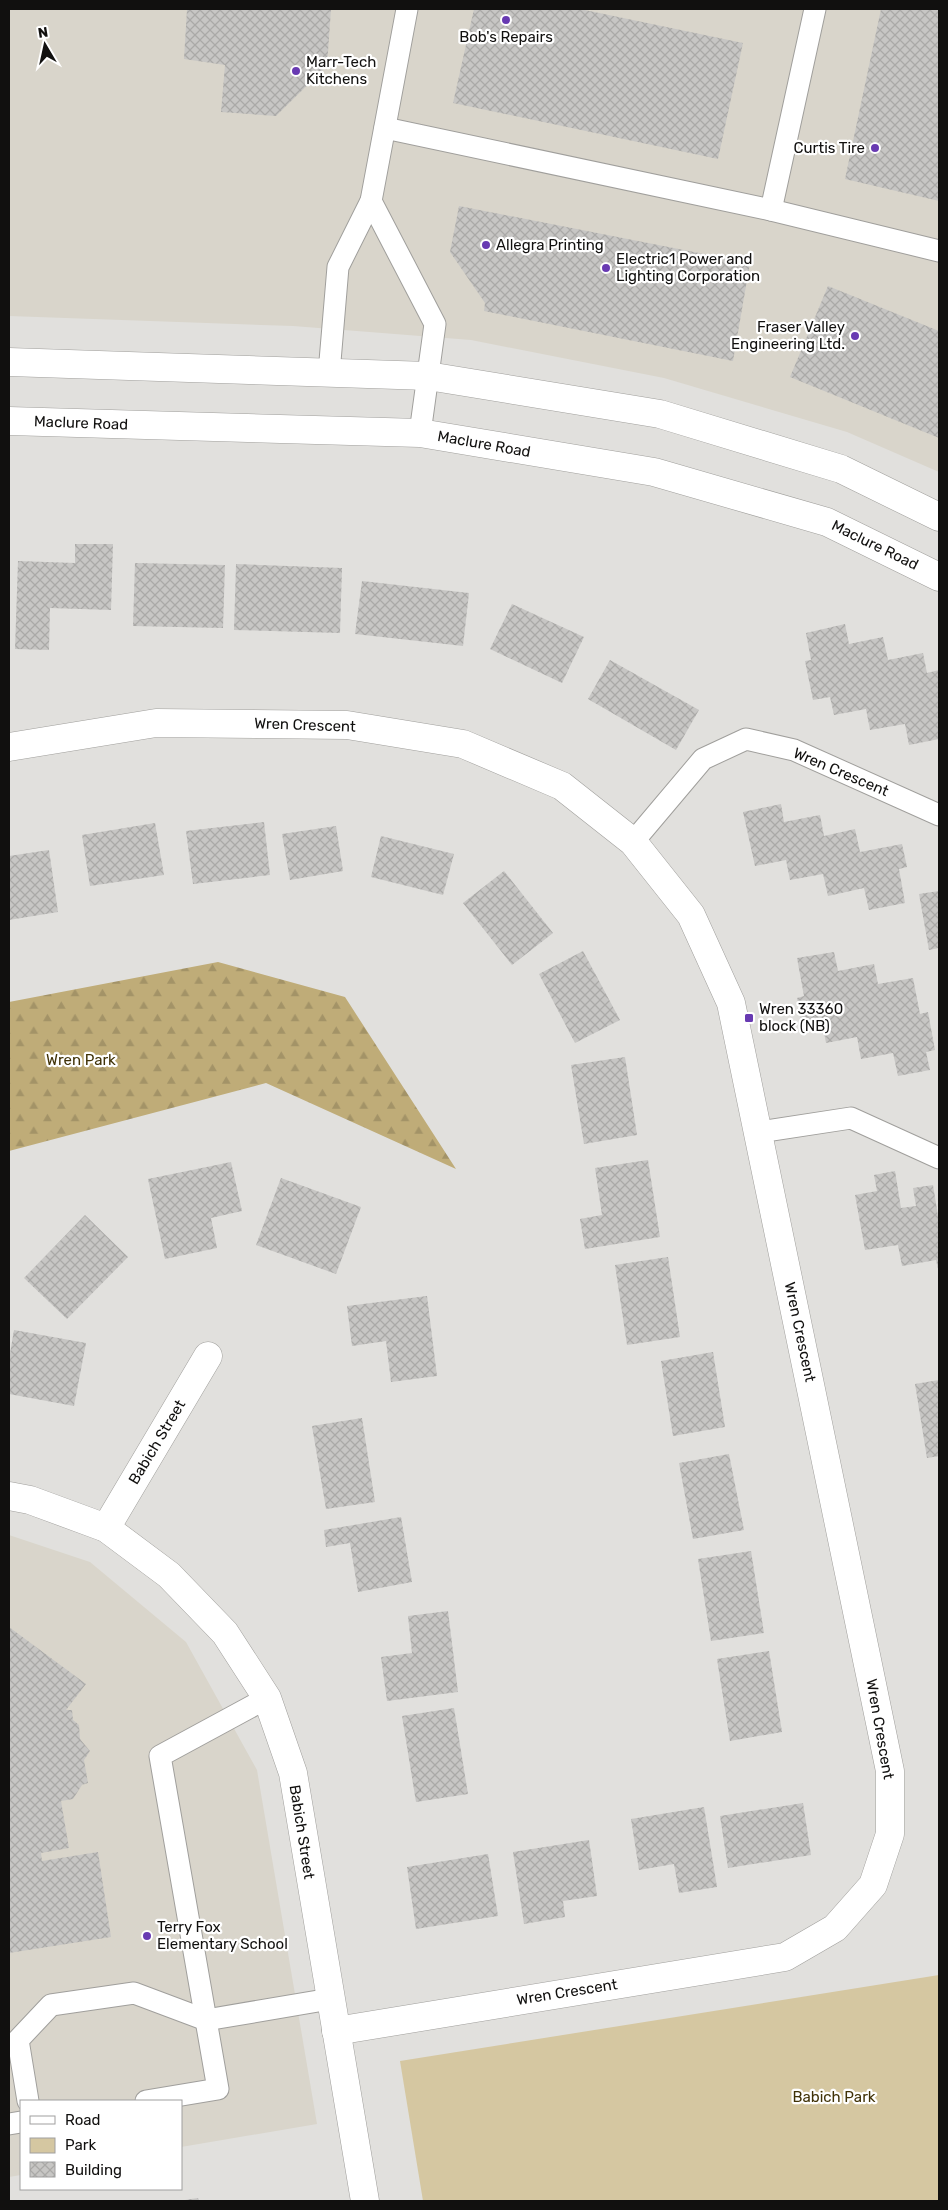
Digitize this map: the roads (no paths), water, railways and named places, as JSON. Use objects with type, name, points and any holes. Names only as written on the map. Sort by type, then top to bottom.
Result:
[{"type":"street","points":[[9,362],[428,376],[660,414],[841,469],[939,517]]},
{"type":"street","name":"Maclure Road","points":[[9,421],[420,433],[654,472],[827,522],[939,577]]},
{"type":"street","name":"Wren Crescent","points":[[9,747],[156,723],[347,724],[463,744],[562,786],[633,842],[691,915],[731,1003],[890,1772],[890,1834],[872,1885],[835,1928],[785,1956],[336,2031]]},
{"type":"street","name":"Babich Street","points":[[106,1528],[208,1356]]},
{"type":"street","name":"Babich Street","points":[[9,1496],[30,1500],[106,1528],[169,1575],[225,1633],[267,1698],[293,1773],[365,2201]]},
{"type":"lane","points":[[329,373],[338,267],[371,202],[407,9]]},
{"type":"lane","points":[[771,210],[814,9]]},
{"type":"lane","points":[[384,128],[771,210],[939,251]]},
{"type":"lane","points":[[371,202],[435,324],[420,433]]},
{"type":"lane","name":"Wren Crescent","points":[[633,842],[703,759],[746,739],[794,750],[939,815]]},
{"type":"lane","points":[[759,1132],[851,1118],[939,1158]]},
{"type":"lane","points":[[153,2100],[218,2090],[160,1756],[267,1698]]},
{"type":"lane","points":[[28,2100],[18,2040],[51,2005],[134,1993],[206,2020],[330,1999]]},
{"type":"place","name":"Bob's Repairs","points":[[506,20]]},
{"type":"place","name":"Marr-Tech Kitchens","points":[[296,71]]},
{"type":"place","name":"Curtis Tire","points":[[875,148]]},
{"type":"place","name":"Allegra Printing","points":[[486,245]]},
{"type":"place","name":"Electric1 Power and Lighting Corporation","points":[[606,268]]},
{"type":"place","name":"Fraser Valley Engineering Ltd.","points":[[855,336]]},
{"type":"place","name":"Wren 33360 block (NB)","points":[[749,1018]]},
{"type":"place","name":"Terry Fox Elementary School","points":[[147,1936]]},
{"type":"park label","name":"Wren Park","points":[[81,1060]]},
{"type":"park label","name":"Babich Park","points":[[834,2097]]}]
